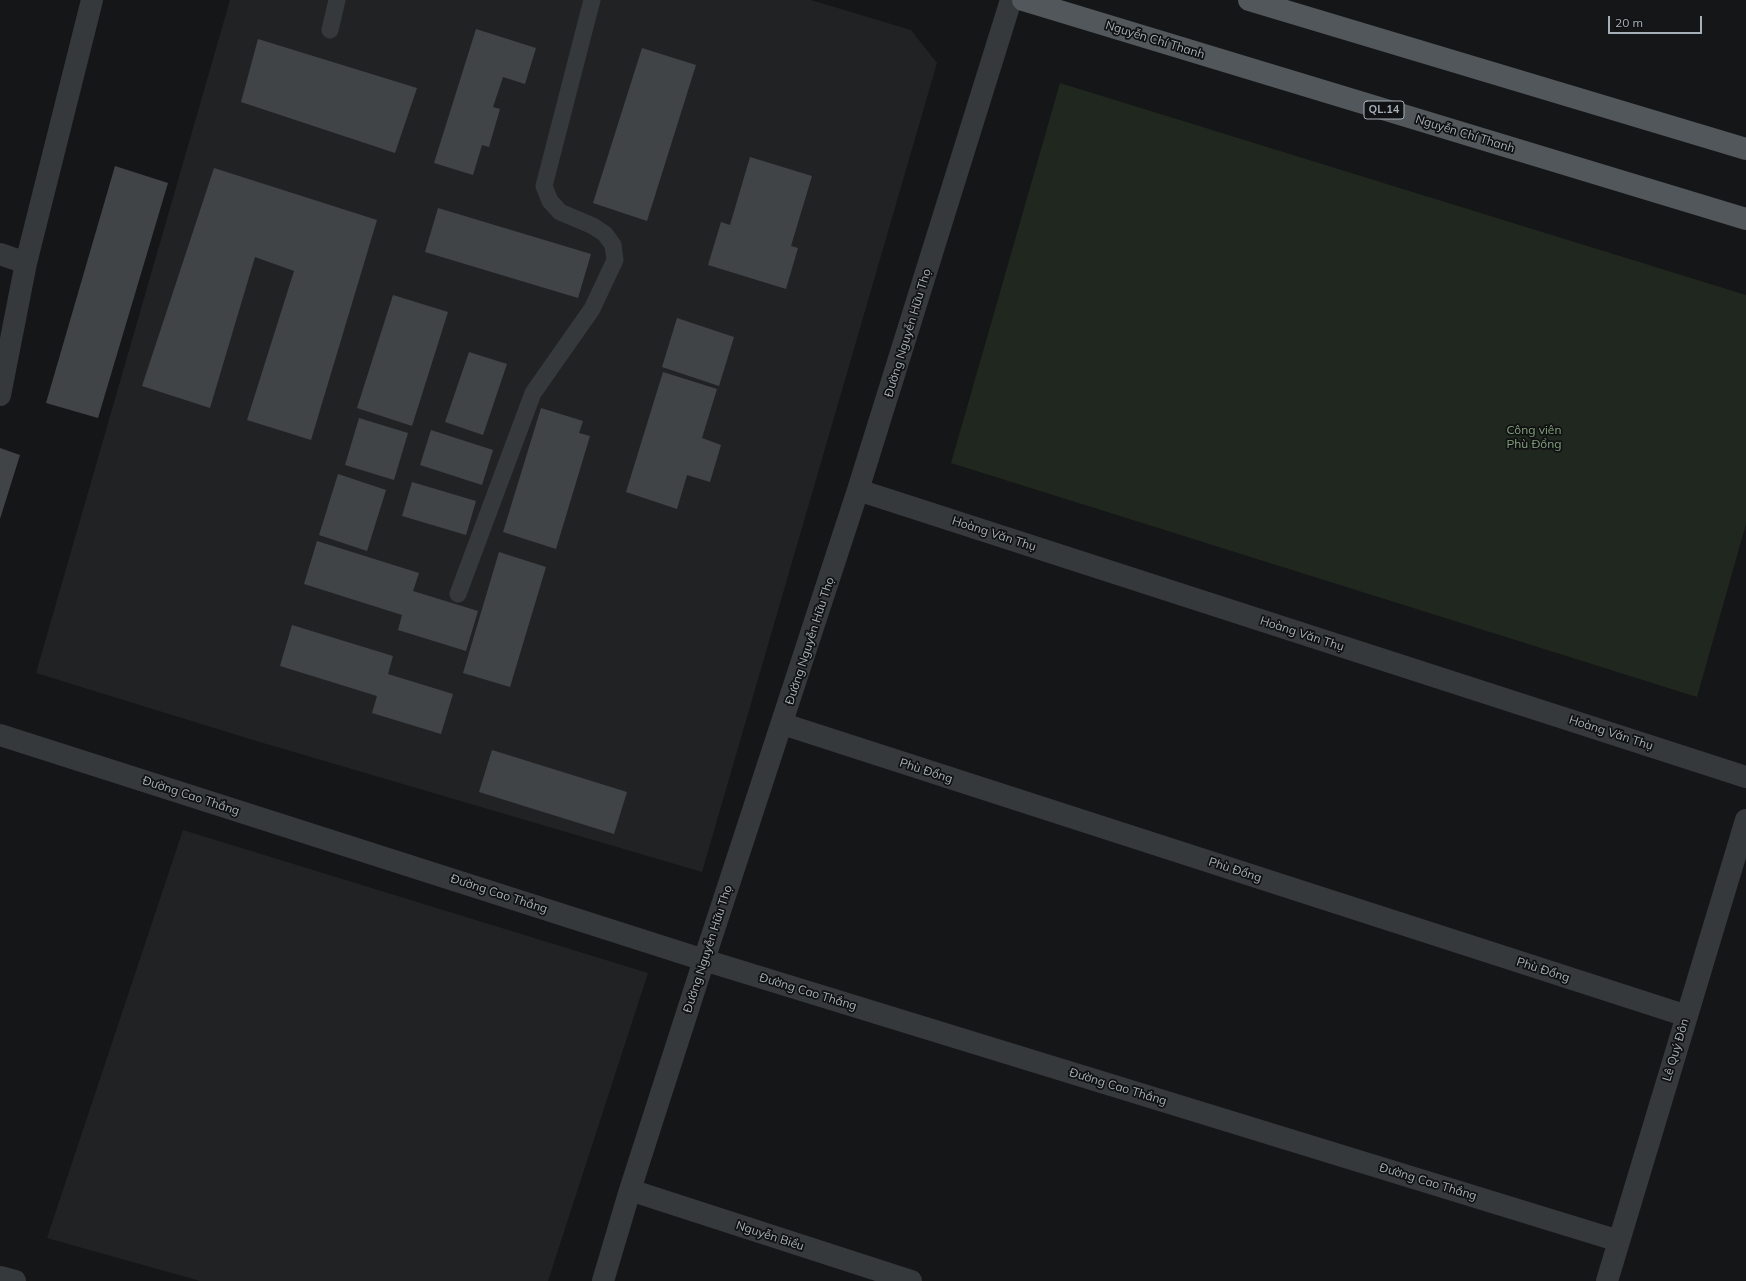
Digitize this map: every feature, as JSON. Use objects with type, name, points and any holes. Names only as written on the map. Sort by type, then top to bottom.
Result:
[{"type":"main road","name":"Nguyễn Chí Thanh","points":[[1023,0],[1746,219]]},
{"type":"main road","points":[[1249,0],[1746,149]]},
{"type":"street","points":[[0,395],[26,263],[92,0]]},
{"type":"street","name":"Đường Nguyễn Hữu Thọ","points":[[603,1281],[630,1190],[704,960],[783,724],[858,490],[1011,0]]},
{"type":"street","points":[[0,254],[26,263]]},
{"type":"street","name":"Hoàng Văn Thụ","points":[[858,490],[1746,777]]},
{"type":"street","name":"Phù Đổng","points":[[783,724],[1687,1016]]},
{"type":"street","name":"Đường Cao Thắng","points":[[0,735],[704,960],[1619,1241]]},
{"type":"street","name":"Lê Quý Đôn","points":[[1607,1281],[1746,820]]},
{"type":"street","name":"Nguyễn Biểu","points":[[630,1190],[911,1281]]},
{"type":"street","points":[[0,1277],[15,1281]]},
{"type":"lane","points":[[330,30],[337,0]]},
{"type":"lane","points":[[458,594],[533,393],[592,309],[615,260],[613,245],[605,234],[593,226],[560,212],[550,201],[544,186],[592,0]]},
{"type":"shaded area","points":[[230,0],[811,0],[911,30],[937,63],[702,872],[253,740],[36,673]]},
{"type":"shaded area","points":[[183,830],[648,973],[548,1281],[200,1281],[47,1238]]},
{"type":"green space","name":"Công viên Phù Đổng","points":[[1060,83],[1746,295],[1746,524],[1697,697],[951,463]]},
{"type":"building","points":[[476,29],[536,48],[525,84],[503,77],[493,107],[500,109],[489,147],[482,145],[473,175],[434,163]]},
{"type":"building","points":[[258,39],[417,88],[395,153],[241,102]]},
{"type":"building","points":[[642,48],[696,65],[647,221],[593,203]]},
{"type":"building","points":[[750,157],[812,176],[791,246],[798,248],[786,289],[708,265],[721,222],[730,225]]},
{"type":"building","points":[[115,166],[168,183],[98,418],[46,403]]},
{"type":"building","points":[[214,168],[377,220],[311,440],[247,420],[294,271],[255,257],[210,408],[142,386]]},
{"type":"building","points":[[438,208],[591,254],[578,298],[425,252]]},
{"type":"building","points":[[393,295],[448,312],[412,426],[357,408]]},
{"type":"building","points":[[677,318],[734,337],[719,386],[662,367]]},
{"type":"building","points":[[469,352],[507,364],[483,435],[445,422]]},
{"type":"building","points":[[663,372],[717,389],[702,438],[721,445],[710,482],[687,475],[677,509],[626,492]]},
{"type":"building","points":[[541,408],[583,421],[579,433],[590,436],[556,549],[503,532]]},
{"type":"building","points":[[359,418],[408,433],[394,480],[345,465]]},
{"type":"building","points":[[431,430],[493,450],[482,485],[420,465]]},
{"type":"building","points":[[0,448],[20,455],[0,519]]},
{"type":"building","points":[[338,474],[386,490],[367,551],[319,535]]},
{"type":"building","points":[[412,482],[476,501],[466,535],[402,516]]},
{"type":"building","points":[[317,541],[419,573],[413,591],[478,611],[466,651],[398,630],[402,615],[304,584]]},
{"type":"building","points":[[499,552],[546,567],[510,687],[463,673]]},
{"type":"building","points":[[292,625],[393,656],[388,674],[453,694],[441,734],[372,713],[377,696],[280,666]]},
{"type":"building","points":[[492,750],[627,792],[614,834],[479,792]]}]
